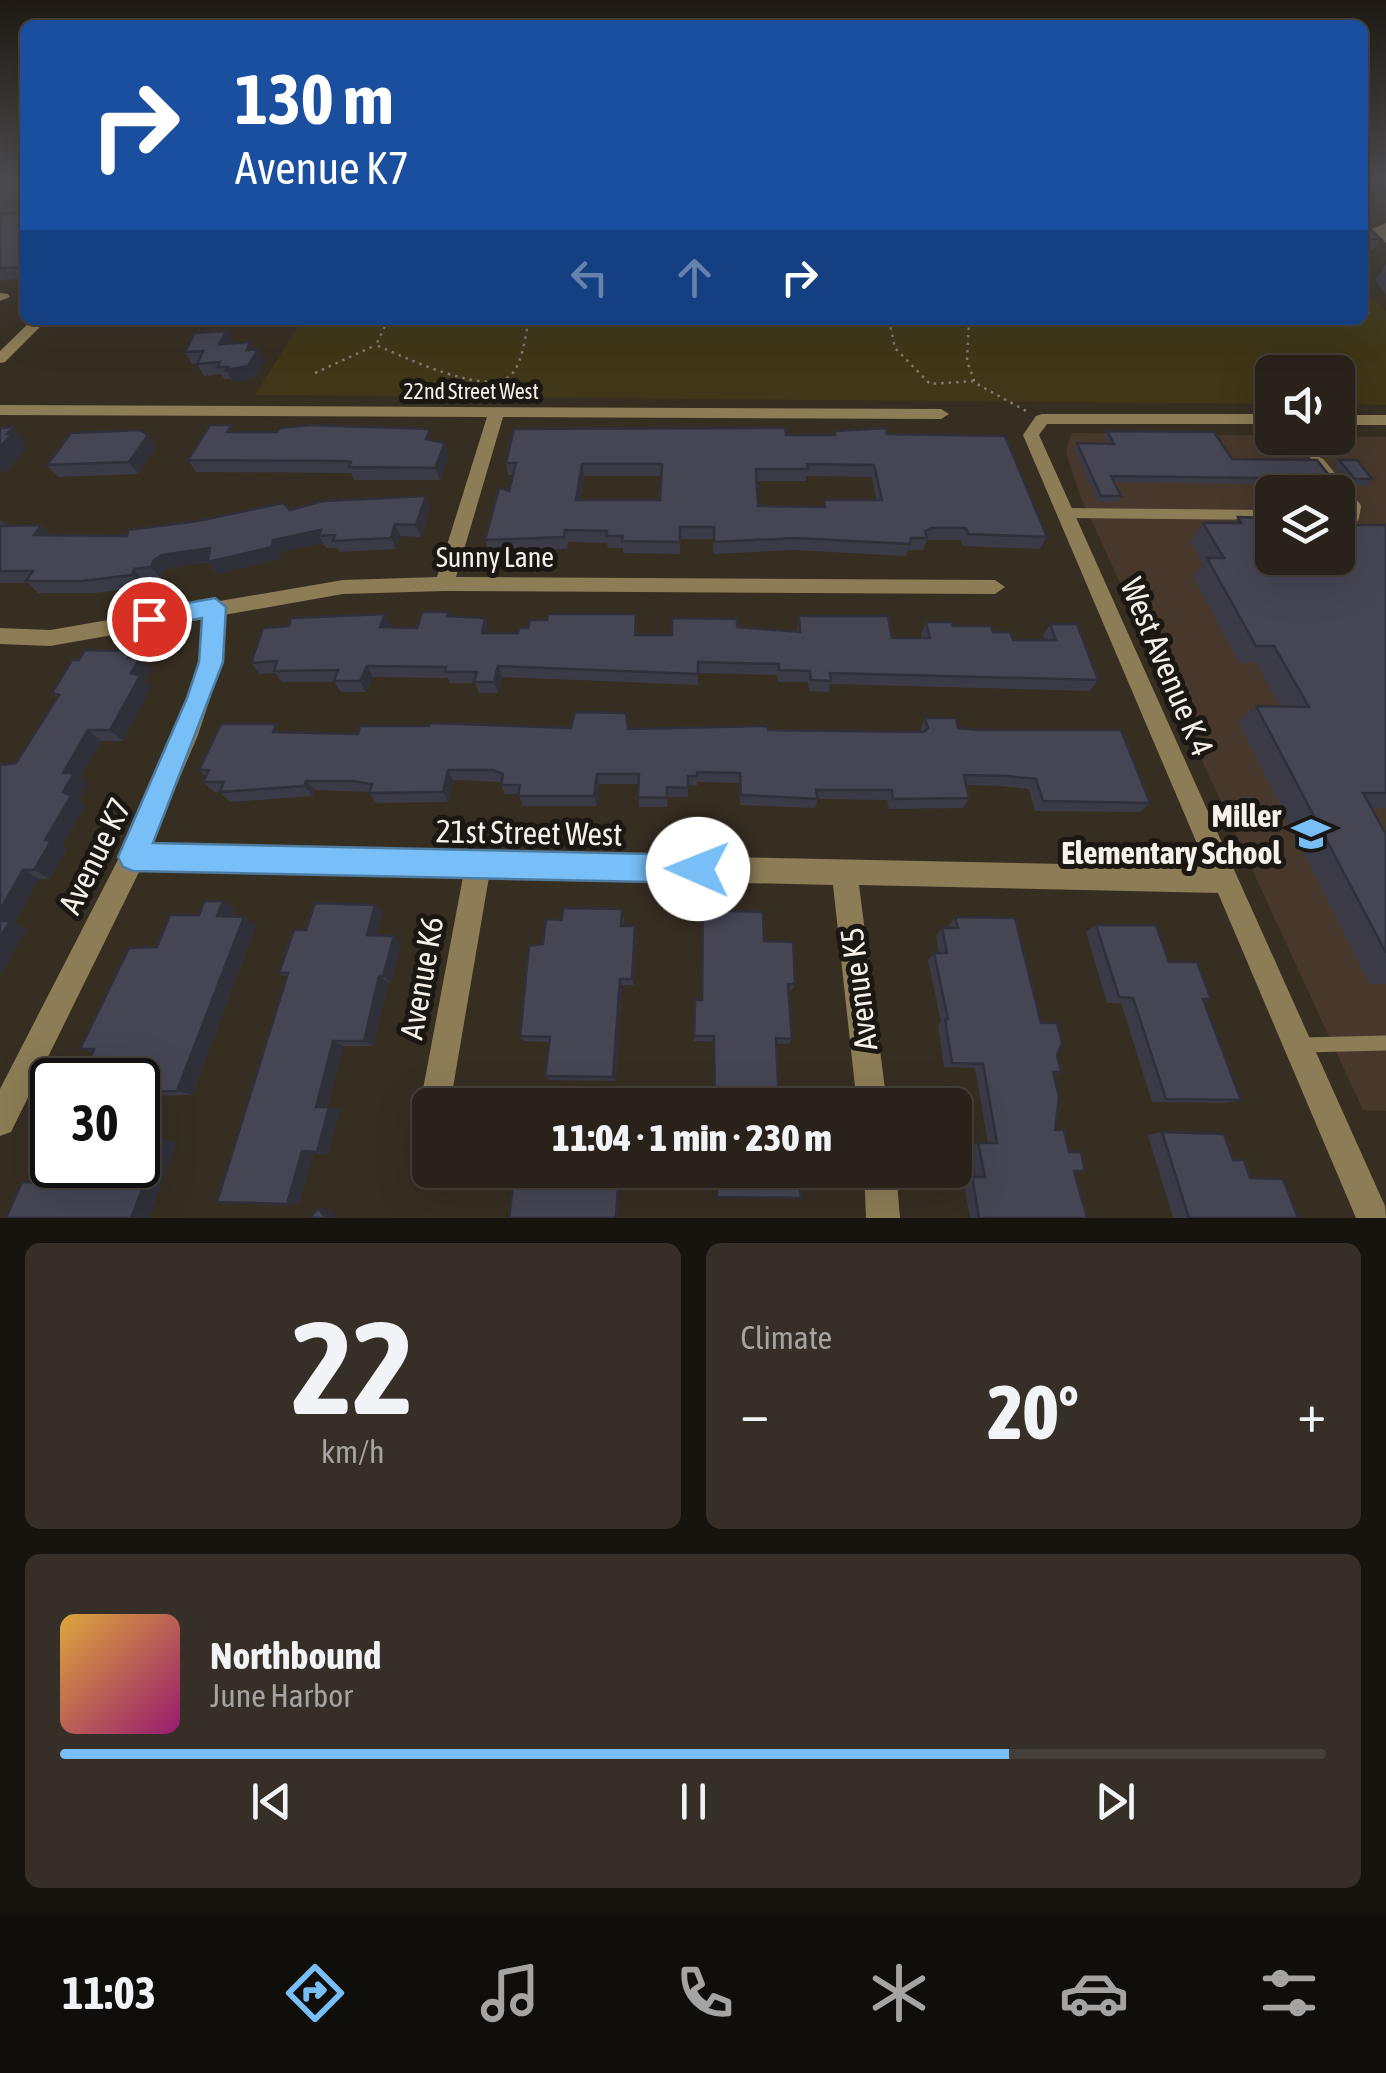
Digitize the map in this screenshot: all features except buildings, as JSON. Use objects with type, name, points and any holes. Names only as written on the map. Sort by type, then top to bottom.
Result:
[{"type":"street","points":[[0,359],[35,325]]},
{"type":"street","name":"22nd Street West","points":[[0,410],[942,414]]},
{"type":"street","points":[[444,584],[496,414]]},
{"type":"street","points":[[1042,418],[1255,419]]},
{"type":"street","name":"West Avenue K 4","points":[[1042,418],[1031,435],[1372,1218]]},
{"type":"street","points":[[1355,420],[1386,420]]},
{"type":"street","name":"Sunny Lane","points":[[0,636],[50,638],[343,587],[995,587]]},
{"type":"street","name":"Avenue K7","points":[[0,1121],[133,857],[211,662],[215,607]]},
{"type":"street","name":"21st Street West","points":[[133,857],[1224,880]]},
{"type":"street","name":"Avenue K6","points":[[438,1088],[478,864]]},
{"type":"street","name":"Avenue K5","points":[[845,872],[870,1088]]},
{"type":"street","points":[[881,1188],[883,1218]]},
{"type":"lane","points":[[1312,455],[1329,475]]},
{"type":"lane","points":[[1065,512],[1255,515]]},
{"type":"lane","points":[[1297,1046],[1386,1043]]},
{"type":"path","points":[[315,373],[376,345],[386,325]]},
{"type":"path","points":[[376,345],[472,381],[504,381],[513,373],[528,325]]},
{"type":"path","points":[[889,325],[896,348],[930,384],[974,380],[1042,418]]},
{"type":"path","points":[[969,325],[967,361],[974,380]]},
{"type":"shaded area","name":"Miller Elementary School","points":[[1071,433],[1255,435],[1255,455],[1355,455],[1355,437],[1386,437],[1386,1111],[1363,1110],[1081,498],[1066,453]]},
{"type":"sand","points":[[1368,294],[1386,311],[1386,405],[1355,404],[1355,355],[1255,355],[1255,404],[255,395],[299,325],[1368,325]]},
{"type":"place","name":"Miller Elementary School","points":[[1311,834]]},
{"type":"route","points":[[149,619],[215,607],[211,662],[187,734],[133,857],[698,869]]}]
